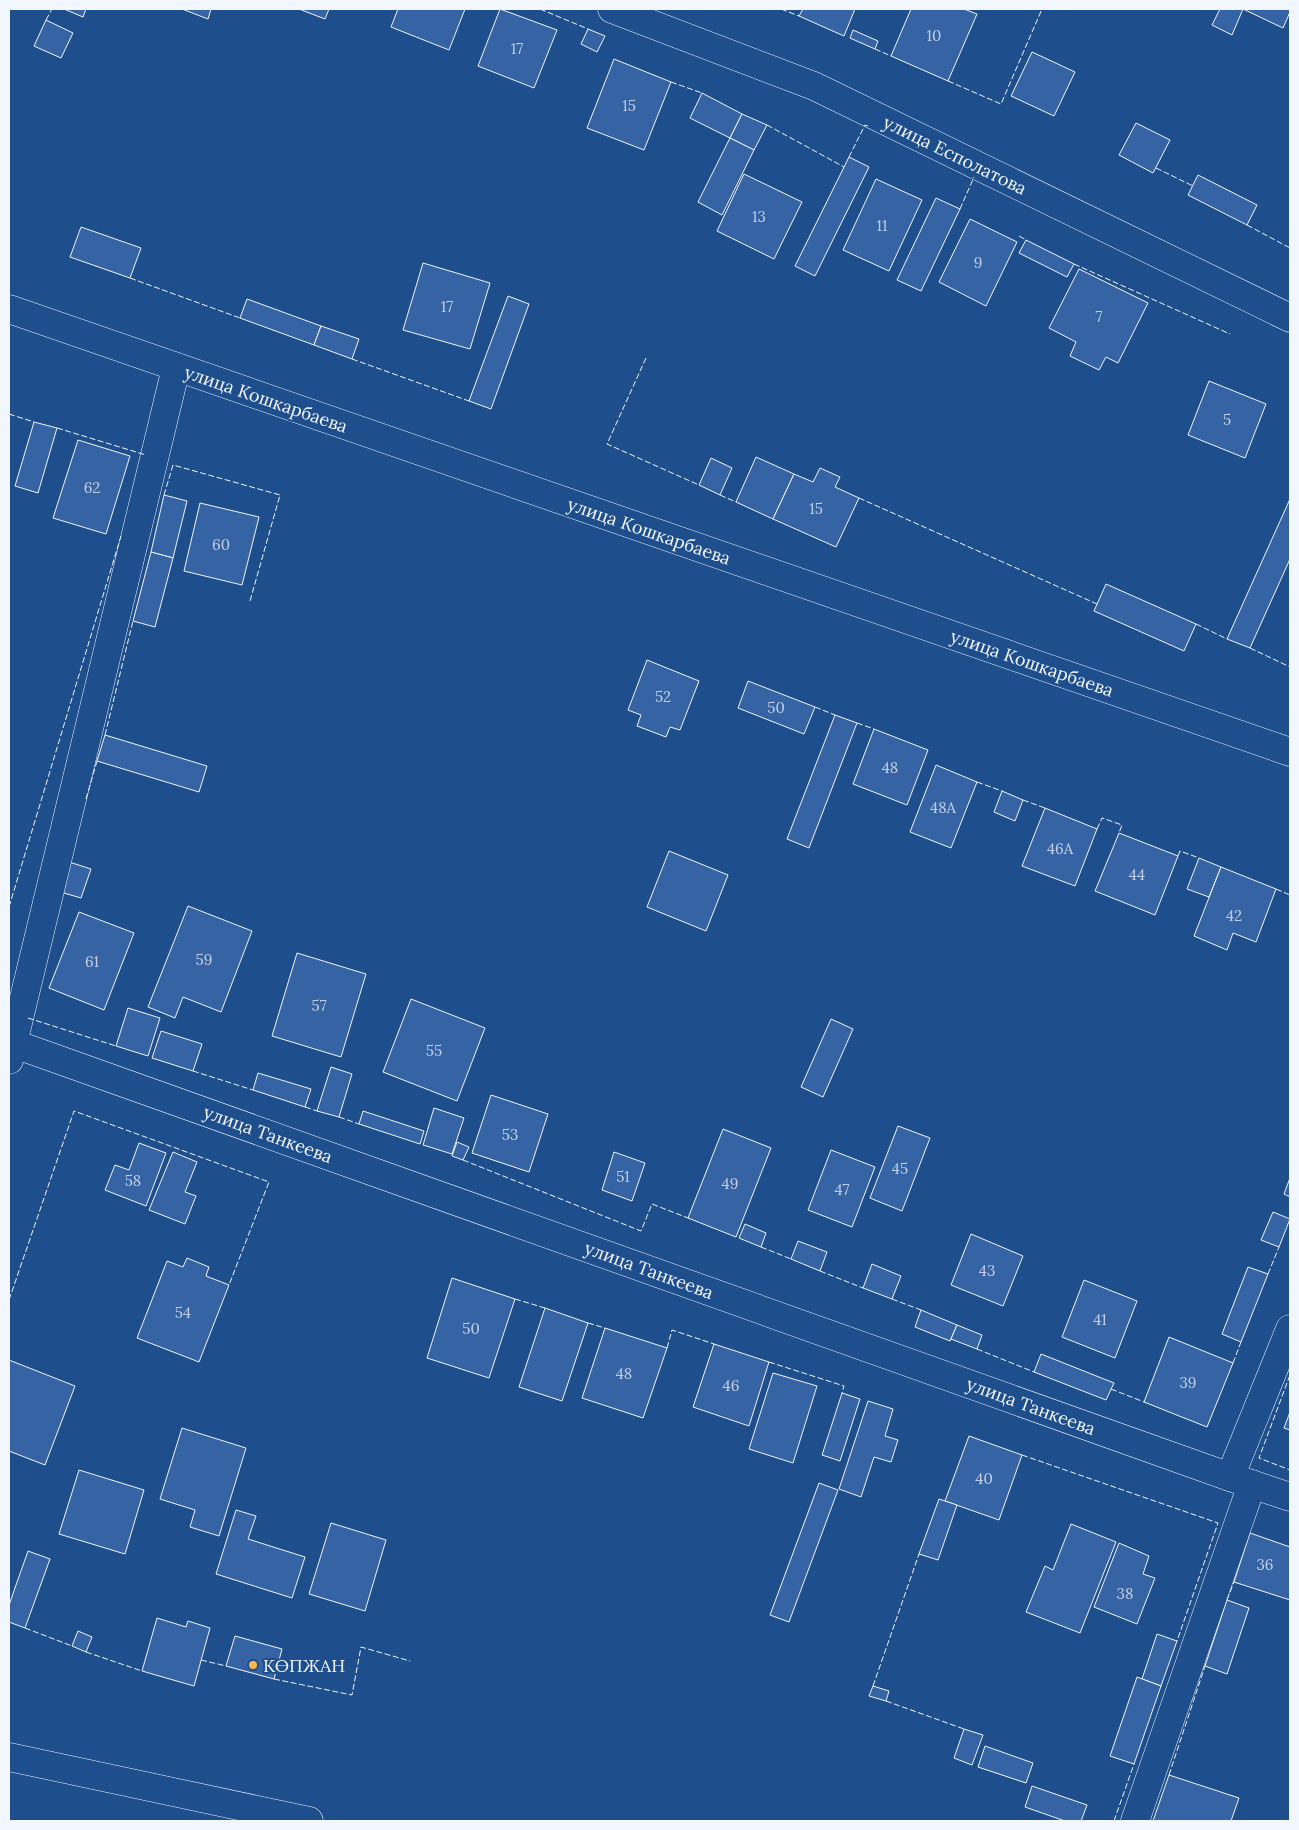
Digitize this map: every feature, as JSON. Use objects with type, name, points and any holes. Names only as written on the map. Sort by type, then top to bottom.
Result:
[{"type":"street","name":"улица Есполатова","points":[[612,9],[814,86],[1290,318]]},
{"type":"street","name":"улица Кошкарбаева","points":[[9,309],[1290,752]]},
{"type":"street","points":[[10,1048],[176,368]]},
{"type":"street","name":"улица Танкеева","points":[[10,1048],[1290,1497]]},
{"type":"street","points":[[1135,1821],[1290,1329]]},
{"type":"street","points":[[9,1757],[309,1821]]},
{"type":"building","points":[[64,9],[86,9],[83,17]]},
{"type":"building","points":[[182,9],[211,9],[208,19]]},
{"type":"building","points":[[299,9],[329,9],[325,19]]},
{"type":"building","points":[[398,9],[465,9],[449,50],[391,27]]},
{"type":"building","points":[[500,9],[557,30],[534,88],[478,66]]},
{"type":"building","points":[[803,9],[855,9],[844,36],[799,16]]},
{"type":"building","points":[[911,9],[964,9],[977,14],[948,81],[891,56]]},
{"type":"building","points":[[1220,9],[1243,9],[1232,35],[1212,25]]},
{"type":"building","points":[[1243,9],[1290,9],[1290,12],[1283,28]]},
{"type":"building","points":[[46,20],[73,33],[61,58],[34,46]]},
{"type":"building","points":[[588,29],[605,36],[597,52],[581,44]]},
{"type":"building","points":[[853,30],[878,41],[875,49],[850,38]]},
{"type":"building","points":[[1032,52],[1075,72],[1054,116],[1011,96]]},
{"type":"building","points":[[614,59],[671,82],[644,150],[587,128]]},
{"type":"building","points":[[702,93],[742,114],[730,138],[690,118]]},
{"type":"building","points":[[742,114],[767,125],[754,150],[730,138]]},
{"type":"building","points":[[1136,123],[1170,140],[1153,173],[1119,155]]},
{"type":"building","points":[[730,138],[754,150],[722,215],[698,202]]},
{"type":"building","points":[[849,157],[869,167],[815,276],[795,266]]},
{"type":"building","points":[[744,174],[802,202],[774,259],[717,231]]},
{"type":"building","points":[[1198,175],[1257,205],[1247,225],[1188,195]]},
{"type":"building","points":[[876,179],[922,200],[889,271],[843,250]]},
{"type":"building","points":[[936,198],[960,209],[921,291],[897,280]]},
{"type":"building","points":[[970,219],[1017,242],[986,306],[939,282]]},
{"type":"building","points":[[81,227],[141,248],[130,278],[70,257]]},
{"type":"building","points":[[1026,240],[1074,264],[1067,277],[1019,253]]},
{"type":"building","points":[[423,263],[490,283],[470,349],[403,330]]},
{"type":"building","points":[[1079,269],[1148,303],[1118,363],[1106,357],[1099,370],[1070,356],[1076,342],[1049,328]]},
{"type":"building","points":[[508,296],[529,304],[491,409],[469,401]]},
{"type":"building","points":[[247,299],[321,326],[314,345],[240,318]]},
{"type":"building","points":[[321,326],[359,339],[352,359],[314,345]]},
{"type":"building","points":[[1209,381],[1266,404],[1245,458],[1188,435]]},
{"type":"building","points":[[34,422],[57,428],[38,493],[15,486]]},
{"type":"building","points":[[78,440],[130,456],[106,534],[53,518]]},
{"type":"building","points":[[756,457],[794,474],[773,519],[736,502]]},
{"type":"building","points":[[711,458],[732,468],[720,495],[699,485]]},
{"type":"building","points":[[820,468],[840,477],[835,487],[859,498],[836,547],[773,519],[794,474],[813,482]]},
{"type":"building","points":[[164,495],[187,501],[173,558],[151,552]]},
{"type":"building","points":[[1290,499],[1290,559],[1250,648],[1227,639]]},
{"type":"building","points":[[200,503],[259,517],[242,585],[184,571]]},
{"type":"building","points":[[151,552],[173,558],[155,627],[133,621]]},
{"type":"building","points":[[1106,584],[1196,624],[1184,651],[1094,611]]},
{"type":"building","points":[[647,660],[699,681],[680,730],[670,727],[666,737],[637,726],[641,715],[628,710]]},
{"type":"building","points":[[748,681],[815,707],[804,734],[738,708]]},
{"type":"building","points":[[835,715],[857,723],[809,848],[787,839]]},
{"type":"building","points":[[874,729],[928,750],[907,805],[853,784]]},
{"type":"building","points":[[105,735],[207,766],[199,792],[97,761]]},
{"type":"building","points":[[936,765],[977,782],[951,848],[910,832]]},
{"type":"building","points":[[1002,791],[1023,800],[1015,821],[994,812]]},
{"type":"building","points":[[1045,808],[1097,829],[1075,886],[1022,866]]},
{"type":"building","points":[[1119,833],[1178,856],[1155,915],[1095,891]]},
{"type":"building","points":[[669,851],[728,875],[706,931],[647,907]]},
{"type":"building","points":[[1199,858],[1221,867],[1209,897],[1187,889]]},
{"type":"building","points":[[66,861],[91,869],[81,898],[57,891]]},
{"type":"building","points":[[1221,867],[1276,889],[1256,942],[1233,933],[1227,950],[1194,936]]},
{"type":"building","points":[[188,906],[252,931],[221,1012],[183,997],[175,1018],[148,1007]]},
{"type":"building","points":[[79,912],[134,933],[104,1010],[49,988]]},
{"type":"building","points":[[297,953],[366,974],[341,1057],[272,1036]]},
{"type":"building","points":[[411,999],[485,1028],[457,1101],[383,1072]]},
{"type":"building","points":[[128,1008],[160,1018],[148,1056],[116,1046]]},
{"type":"building","points":[[831,1019],[853,1029],[823,1097],[801,1087]]},
{"type":"building","points":[[161,1031],[202,1044],[193,1071],[152,1058]]},
{"type":"building","points":[[331,1067],[352,1074],[339,1117],[317,1111]]},
{"type":"building","points":[[258,1073],[311,1089],[305,1107],[253,1090]]},
{"type":"building","points":[[491,1095],[548,1114],[529,1172],[472,1153]]},
{"type":"building","points":[[434,1108],[464,1118],[452,1154],[423,1145]]},
{"type":"building","points":[[363,1111],[424,1131],[420,1144],[359,1124]]},
{"type":"building","points":[[898,1126],[930,1138],[902,1211],[870,1198]]},
{"type":"building","points":[[723,1129],[771,1148],[736,1237],[688,1218]]},
{"type":"building","points":[[457,1142],[469,1147],[463,1160],[452,1156]]},
{"type":"building","points":[[139,1143],[166,1153],[146,1206],[105,1190],[115,1165],[129,1170]]},
{"type":"building","points":[[831,1150],[875,1167],[852,1227],[808,1210]]},
{"type":"building","points":[[173,1152],[197,1162],[185,1192],[196,1196],[185,1224],[149,1210]]},
{"type":"building","points":[[614,1152],[645,1163],[632,1201],[602,1190]]},
{"type":"building","points":[[1290,1178],[1290,1197],[1284,1194]]},
{"type":"building","points":[[1273,1212],[1290,1219],[1279,1247],[1261,1240]]},
{"type":"building","points":[[745,1224],[766,1233],[761,1247],[739,1238]]},
{"type":"building","points":[[971,1234],[1023,1256],[1003,1306],[951,1285]]},
{"type":"building","points":[[798,1241],[827,1252],[820,1271],[791,1259]]},
{"type":"building","points":[[187,1258],[209,1267],[206,1276],[229,1285],[199,1362],[137,1338],[167,1261],[183,1267]]},
{"type":"building","points":[[872,1264],[901,1276],[892,1299],[863,1288]]},
{"type":"building","points":[[1248,1267],[1268,1274],[1241,1342],[1222,1334]]},
{"type":"building","points":[[452,1278],[515,1299],[489,1378],[427,1358]]},
{"type":"building","points":[[1084,1280],[1137,1301],[1115,1358],[1062,1337]]},
{"type":"building","points":[[545,1308],[588,1323],[562,1401],[519,1387]]},
{"type":"building","points":[[921,1310],[957,1325],[950,1341],[915,1327]]},
{"type":"building","points":[[957,1325],[982,1335],[977,1349],[951,1339]]},
{"type":"building","points":[[605,1328],[667,1348],[643,1418],[582,1398]]},
{"type":"building","points":[[1169,1337],[1233,1363],[1207,1427],[1144,1402]]},
{"type":"building","points":[[714,1344],[769,1362],[749,1426],[693,1407]]},
{"type":"building","points":[[1041,1354],[1114,1383],[1106,1400],[1034,1372]]},
{"type":"building","points":[[9,1360],[75,1386],[45,1465],[9,1451]]},
{"type":"building","points":[[773,1373],[817,1386],[793,1463],[749,1449]]},
{"type":"building","points":[[842,1393],[860,1399],[840,1461],[822,1455]]},
{"type":"building","points":[[868,1401],[893,1409],[885,1436],[898,1440],[891,1462],[874,1457],[861,1497],[839,1489]]},
{"type":"building","points":[[1290,1412],[1290,1430],[1284,1428]]},
{"type":"building","points":[[182,1428],[246,1448],[219,1536],[190,1527],[195,1510],[160,1499]]},
{"type":"building","points":[[969,1436],[1022,1455],[999,1520],[945,1501]]},
{"type":"building","points":[[79,1470],[144,1490],[125,1554],[59,1534]]},
{"type":"building","points":[[819,1483],[838,1490],[789,1622],[770,1615]]},
{"type":"building","points":[[939,1499],[957,1505],[938,1560],[919,1554]]},
{"type":"building","points":[[236,1510],[256,1516],[248,1539],[305,1557],[292,1598],[216,1574]]},
{"type":"building","points":[[331,1523],[386,1540],[365,1611],[309,1594]]},
{"type":"building","points":[[1071,1524],[1116,1542],[1080,1633],[1026,1612],[1045,1566],[1053,1570]]},
{"type":"building","points":[[1250,1533],[1290,1547],[1290,1600],[1234,1582]]},
{"type":"building","points":[[1119,1543],[1149,1556],[1143,1574],[1155,1578],[1137,1624],[1094,1607]]},
{"type":"building","points":[[28,1551],[50,1559],[25,1628],[9,1622],[9,1605]]},
{"type":"building","points":[[1227,1600],[1249,1608],[1227,1674],[1205,1666]]},
{"type":"building","points":[[157,1618],[186,1627],[188,1621],[210,1628],[194,1686],[142,1671]]},
{"type":"building","points":[[78,1631],[92,1637],[86,1652],[72,1646]]},
{"type":"building","points":[[1157,1634],[1177,1641],[1161,1686],[1142,1679]]},
{"type":"building","points":[[235,1636],[282,1649],[274,1679],[226,1666]]},
{"type":"building","points":[[1137,1677],[1161,1686],[1134,1764],[1110,1756]]},
{"type":"building","points":[[873,1686],[889,1691],[886,1701],[869,1696]]},
{"type":"building","points":[[964,1729],[983,1735],[972,1765],[954,1758]]},
{"type":"building","points":[[985,1746],[1033,1763],[1026,1783],[978,1767]]},
{"type":"building","points":[[1169,1775],[1239,1798],[1231,1821],[1153,1821]]},
{"type":"building","points":[[1032,1786],[1087,1805],[1081,1821],[1065,1821],[1025,1807]]},
{"type":"fence","points":[[46,20],[52,9]]},
{"type":"fence","points":[[540,9],[588,29]]},
{"type":"fence","points":[[781,9],[799,16]]},
{"type":"fence","points":[[948,81],[1001,104],[1042,9]]},
{"type":"fence","points":[[875,49],[891,56]]},
{"type":"fence","points":[[671,82],[702,93]]},
{"type":"fence","points":[[767,125],[844,167]]},
{"type":"fence","points":[[849,157],[865,125],[868,126]]},
{"type":"fence","points":[[1156,168],[1193,186]]},
{"type":"fence","points":[[960,209],[974,177]]},
{"type":"fence","points":[[1247,225],[1290,248]]},
{"type":"fence","points":[[1019,236],[1026,240]]},
{"type":"fence","points":[[1074,264],[1230,334]]},
{"type":"fence","points":[[130,278],[240,318]]},
{"type":"fence","points":[[646,358],[607,444],[699,485]]},
{"type":"fence","points":[[352,359],[469,401]]},
{"type":"fence","points":[[9,414],[34,422]]},
{"type":"fence","points":[[57,428],[146,455]]},
{"type":"fence","points":[[164,495],[173,465],[280,495],[250,601]]},
{"type":"fence","points":[[720,495],[736,502]]},
{"type":"fence","points":[[859,498],[1097,604]]},
{"type":"fence","points":[[9,907],[121,536]]},
{"type":"fence","points":[[105,735],[133,621]]},
{"type":"fence","points":[[1196,624],[1227,639]]},
{"type":"fence","points":[[1250,648],[1290,667]]},
{"type":"fence","points":[[815,707],[835,715]]},
{"type":"fence","points":[[857,723],[874,729]]},
{"type":"fence","points":[[86,799],[97,761]]},
{"type":"fence","points":[[977,782],[1002,791]]},
{"type":"fence","points":[[1023,800],[1045,808]]},
{"type":"fence","points":[[1097,829],[1102,818],[1122,825],[1119,833]]},
{"type":"fence","points":[[1178,856],[1180,851],[1199,858]]},
{"type":"fence","points":[[1276,889],[1290,895]]},
{"type":"fence","points":[[28,1018],[116,1046]]},
{"type":"fence","points":[[193,1071],[253,1090]]},
{"type":"fence","points":[[305,1107],[317,1111]]},
{"type":"fence","points":[[9,1300],[74,1111],[269,1182],[229,1285]]},
{"type":"fence","points":[[339,1117],[359,1124]]},
{"type":"fence","points":[[463,1160],[641,1231],[652,1204],[688,1218]]},
{"type":"fence","points":[[761,1247],[791,1259]]},
{"type":"fence","points":[[1268,1274],[1279,1247]]},
{"type":"fence","points":[[820,1271],[863,1288]]},
{"type":"fence","points":[[515,1299],[545,1308]]},
{"type":"fence","points":[[892,1299],[921,1310]]},
{"type":"fence","points":[[588,1323],[605,1328]]},
{"type":"fence","points":[[667,1348],[672,1330],[714,1344]]},
{"type":"fence","points":[[1233,1363],[1241,1342]]},
{"type":"fence","points":[[977,1349],[1034,1372]]},
{"type":"fence","points":[[769,1362],[844,1386],[842,1393]]},
{"type":"fence","points":[[1290,1375],[1259,1458],[1290,1470]]},
{"type":"fence","points":[[1111,1389],[1144,1402]]},
{"type":"fence","points":[[1022,1455],[1218,1523],[1177,1641]]},
{"type":"fence","points":[[873,1686],[919,1554]]},
{"type":"fence","points":[[1227,1600],[1234,1582]]},
{"type":"fence","points":[[25,1628],[72,1646]]},
{"type":"fence","points":[[274,1679],[352,1695],[361,1647],[410,1661]]},
{"type":"fence","points":[[86,1652],[142,1671]]},
{"type":"fence","points":[[201,1660],[226,1666]]},
{"type":"fence","points":[[1169,1775],[1205,1666]]},
{"type":"fence","points":[[886,1701],[964,1729]]},
{"type":"fence","points":[[1114,1821],[1134,1764]]},
{"type":"place","name":"КӨПЖАН","points":[[253,1665]]}]
